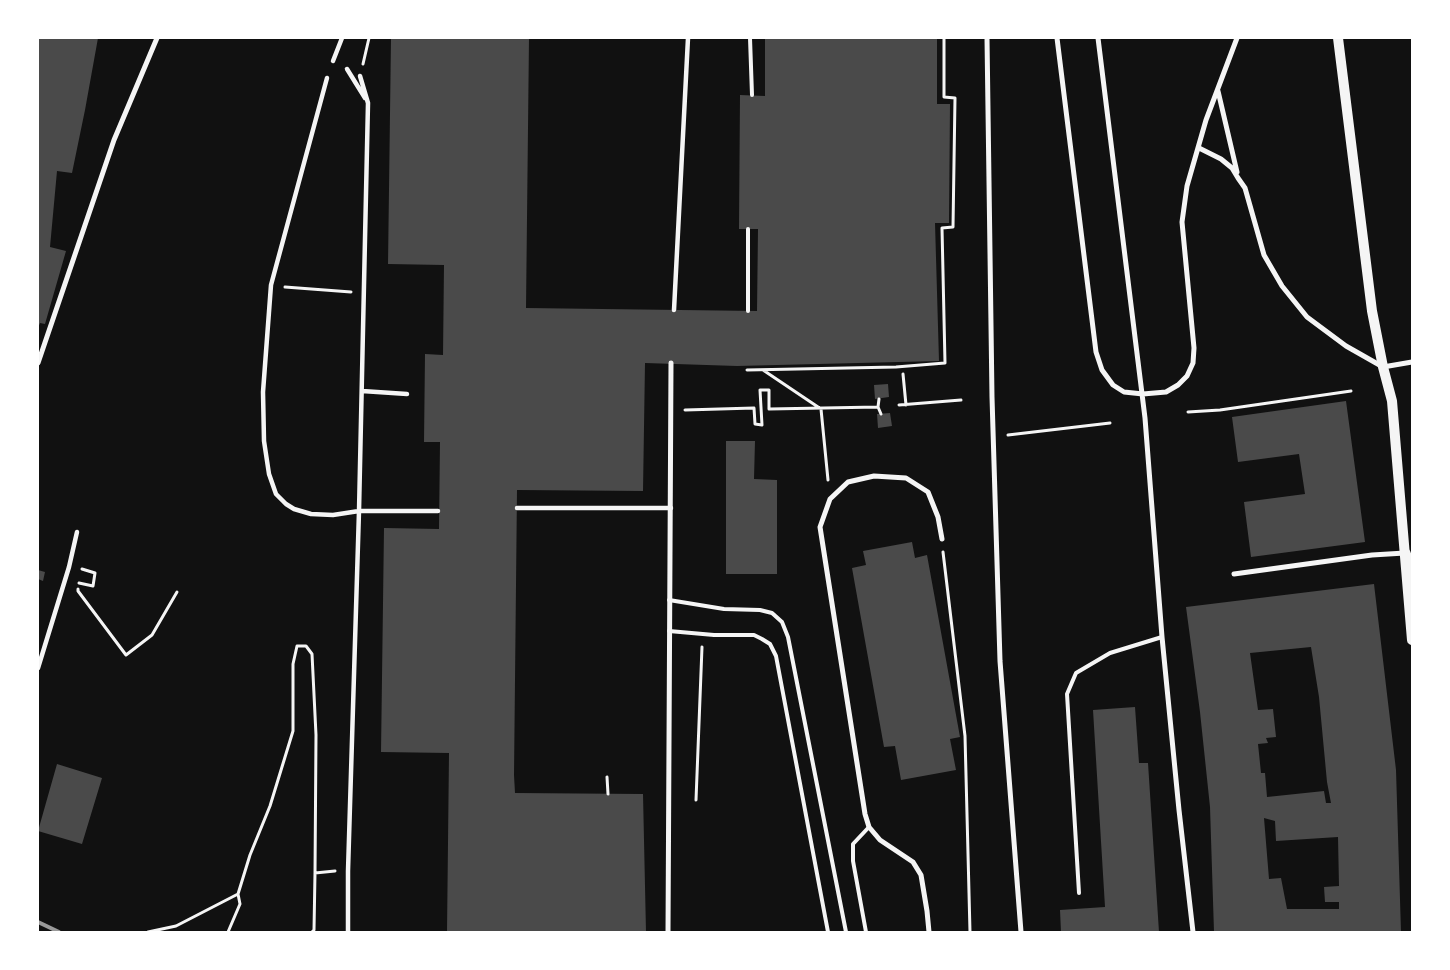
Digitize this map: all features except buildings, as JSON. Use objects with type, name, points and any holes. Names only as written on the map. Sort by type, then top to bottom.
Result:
[{"type":"main road","points":[[1338,38],[1372,311],[1382,366],[1392,401],[1412,640]]},
{"type":"street","points":[[38,363],[114,140],[157,38]]},
{"type":"street","points":[[333,61],[342,38]]},
{"type":"street","points":[[674,310],[688,38]]},
{"type":"street","points":[[987,38],[992,398],[1000,660],[1021,932]]},
{"type":"street","points":[[1057,38],[1096,352],[1102,370],[1113,385],[1124,392],[1142,394],[1166,392],[1178,385],[1187,376],[1193,363],[1194,348],[1182,222],[1187,186],[1206,120],[1237,38]]},
{"type":"street","points":[[1098,38],[1146,418],[1162,638],[1193,932]]},
{"type":"street","points":[[347,69],[368,103]]},
{"type":"street","points":[[348,932],[368,103],[360,76]]},
{"type":"street","points":[[327,78],[271,285],[263,392],[264,441],[268,474],[276,494],[286,504],[310,514],[333,515],[359,511],[438,511]]},
{"type":"street","points":[[1218,90],[1238,178]]},
{"type":"street","points":[[1199,148],[1232,168],[1245,188],[1264,255],[1282,286],[1307,317],[1346,346],[1382,366],[1412,362]]},
{"type":"street","points":[[668,932],[671,363]]},
{"type":"street","points":[[362,391],[407,394]]},
{"type":"street","points":[[929,932],[921,875],[913,862],[880,840],[869,827],[865,814],[820,526],[830,500],[848,482],[874,476],[906,478],[928,492],[938,517],[942,539]]},
{"type":"street","points":[[517,508],[670,508]]},
{"type":"street","points":[[38,668],[69,567],[77,532]]},
{"type":"street","points":[[1234,574],[1406,552],[1412,568]]},
{"type":"lane","points":[[750,38],[752,95]]},
{"type":"lane","points":[[748,229],[748,311]]},
{"type":"lane","points":[[669,600],[724,609],[760,610],[772,613],[782,622],[788,637],[846,932]]},
{"type":"lane","points":[[669,631],[754,635],[770,644],[776,656],[828,932]]},
{"type":"lane","points":[[1079,893],[1067,694],[1076,673],[1110,654],[1162,638]]},
{"type":"lane","points":[[866,932],[853,861],[853,844],[869,827]]},
{"type":"path","points":[[360,76],[369,38]]},
{"type":"path","points":[[747,370],[896,367],[945,364],[942,228],[953,227],[954,98],[944,97],[944,38]]},
{"type":"path","points":[[271,285],[288,288],[364,292]]},
{"type":"path","points":[[762,370],[821,409]]},
{"type":"path","points":[[903,374],[906,405]]},
{"type":"path","points":[[671,410],[754,408],[755,424],[762,425],[760,390],[769,390],[769,409],[878,406]]},
{"type":"path","points":[[1188,412],[1220,410],[1351,391]]},
{"type":"path","points":[[879,399],[878,406],[881,414]]},
{"type":"path","points":[[899,405],[961,400]]},
{"type":"path","points":[[821,409],[830,500]]},
{"type":"path","points":[[1008,436],[1110,423]]},
{"type":"path","points":[[942,539],[965,736],[970,932]]},
{"type":"path","points":[[82,569],[96,573],[93,586],[79,582],[78,591],[126,655],[152,635],[177,592]]},
{"type":"path","points":[[696,800],[702,634]]},
{"type":"path","points":[[228,932],[240,904],[238,894],[250,855],[270,806],[293,731],[293,664],[297,646],[306,646],[312,654],[316,735],[314,930],[312,932]]},
{"type":"path","points":[[607,777],[608,794]]},
{"type":"path","points":[[315,873],[348,871]]},
{"type":"path","points":[[148,932],[176,926],[238,894]]},
{"type":"railway","points":[[38,922],[59,932]]}]
